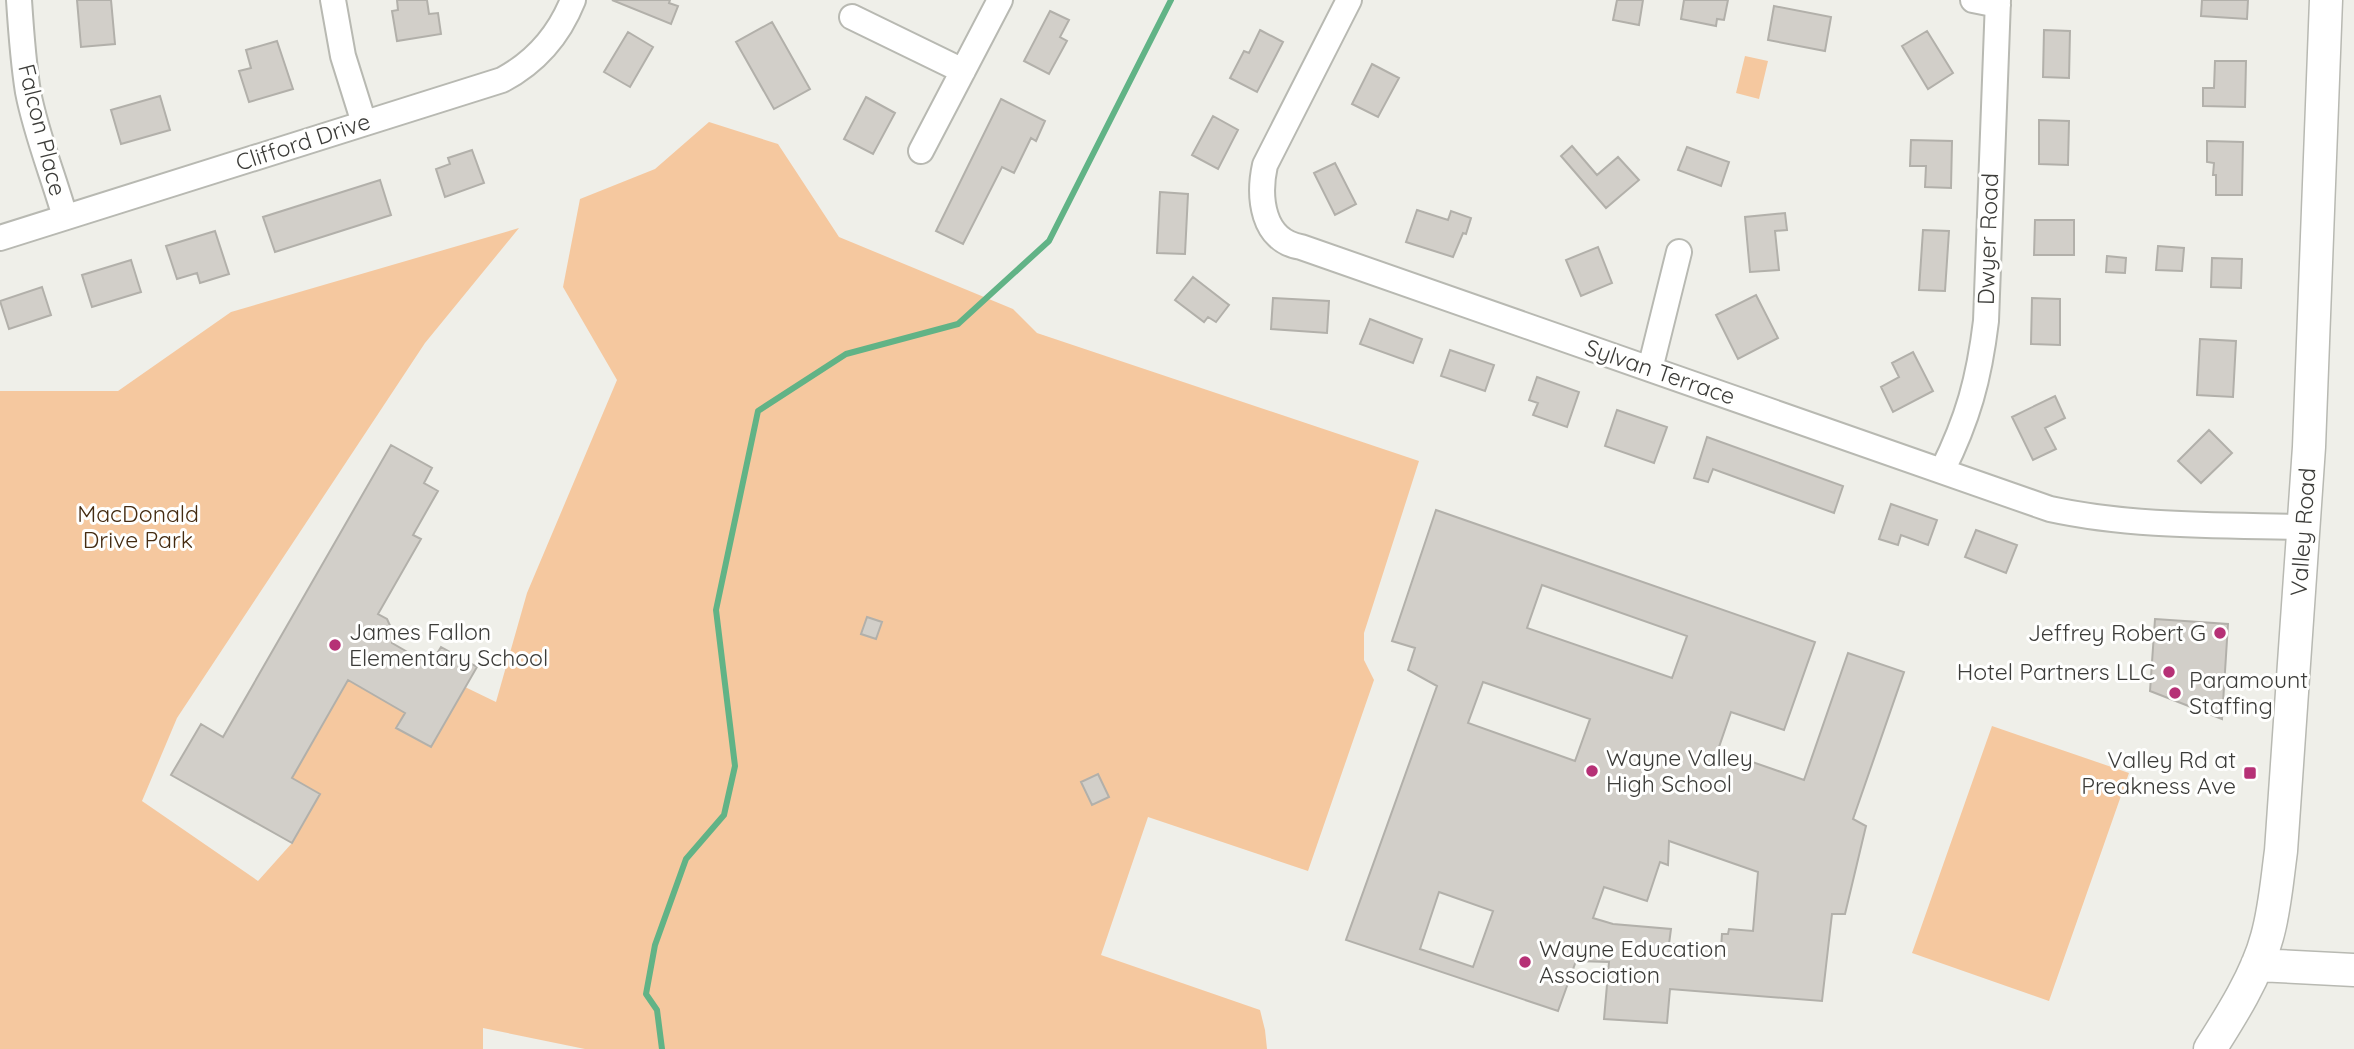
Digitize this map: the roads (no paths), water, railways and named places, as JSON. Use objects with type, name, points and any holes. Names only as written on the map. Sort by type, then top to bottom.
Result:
[{"type":"main road","name":"Valley Road","points":[[2210,1049],[2257,965],[2267,940],[2281,851],[2309,447],[2326,0]]},
{"type":"main road","points":[[2257,965],[2354,970]]},
{"type":"street","name":"Falcon Place","points":[[19,0],[22,49],[29,93],[39,135],[65,217]]},
{"type":"street","points":[[333,0],[343,56],[364,123]]},
{"type":"street","name":"Clifford Drive","points":[[0,238],[502,80],[536,57],[554,37],[573,0]]},
{"type":"street","points":[[921,151],[1000,0]]},
{"type":"street","name":"Sylvan Terrace","points":[[1349,0],[1265,165],[1261,182],[1265,217],[1273,231],[1292,246],[2050,509],[2090,518],[2132,522],[2304,527]]},
{"type":"street","points":[[1973,0],[1998,3]]},
{"type":"street","name":"Dwyer Road","points":[[1942,471],[1959,437],[1972,400],[1986,321],[1998,3]]},
{"type":"street","points":[[852,17],[964,71]]},
{"type":"street","points":[[1650,369],[1679,252]]},
{"type":"waterway","points":[[662,1049],[657,1010],[646,994],[655,945],[686,859],[724,815],[735,766],[716,610],[758,411],[846,354],[958,324],[1049,241],[1171,0]]},
{"type":"place","name":"Jeffrey Robert G","points":[[2220,633]]},
{"type":"place","name":"James Fallon Elementary School","points":[[335,645]]},
{"type":"place","name":"Hotel Partners LLC","points":[[2169,672]]},
{"type":"place","name":"Paramount Staffing","points":[[2175,693]]},
{"type":"place","name":"Wayne Valley High School","points":[[1592,771]]},
{"type":"place","name":"Valley Rd at Preakness Ave","points":[[2250,773]]},
{"type":"place","name":"Wayne Education Association","points":[[1525,962]]},
{"type":"park label","name":"MacDonald Drive Park","points":[[138,527]]}]
